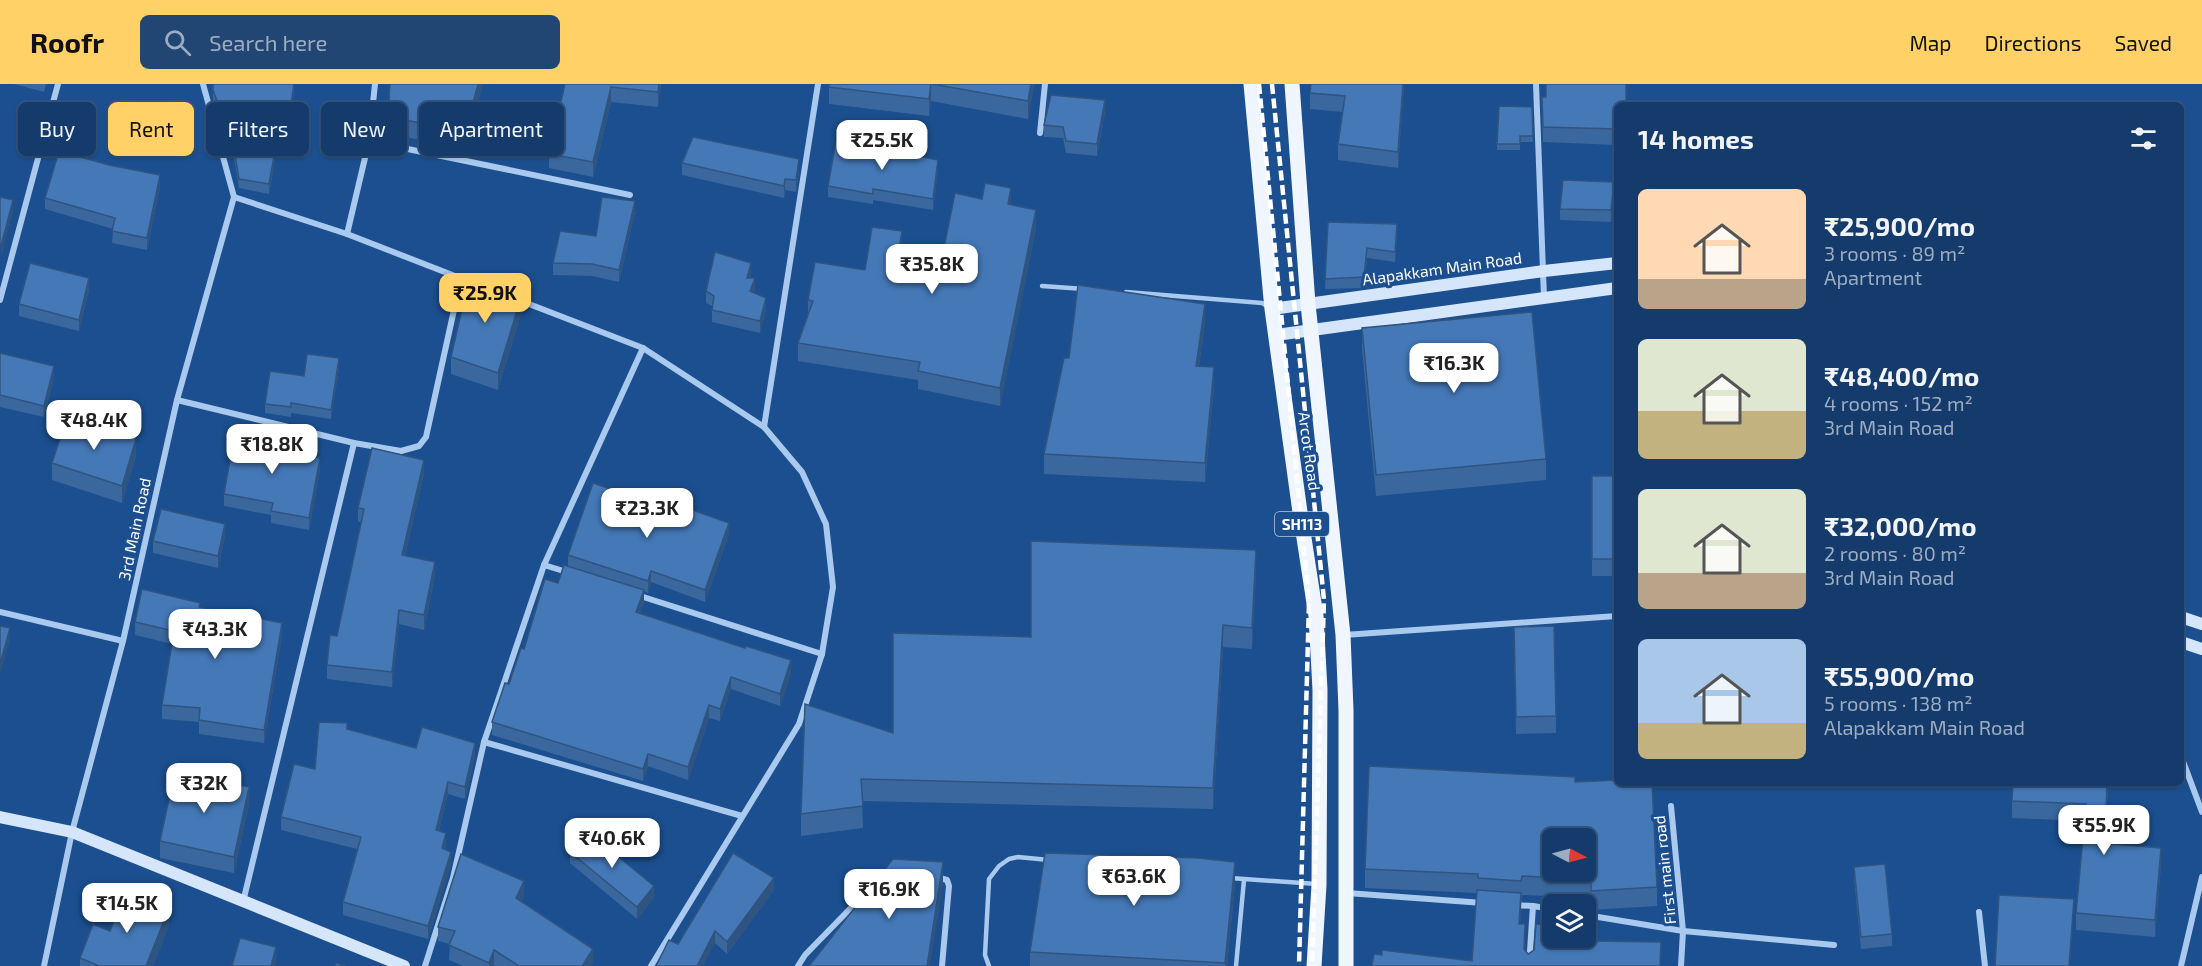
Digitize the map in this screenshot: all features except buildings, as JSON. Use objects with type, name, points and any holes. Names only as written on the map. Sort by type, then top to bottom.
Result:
[{"type":"main road","name":"Arcot Road","points":[[1251,84],[1272,309],[1316,616],[1320,690],[1319,885],[1314,966]]},
{"type":"main road","name":"Arcot Road","points":[[1292,84],[1308,303],[1343,635],[1346,710],[1346,966]]},
{"type":"main road","name":"Alapakkam Main Road","points":[[1272,309],[1614,263]]},
{"type":"main road","points":[[1276,335],[1614,288]]},
{"type":"main road","points":[[2184,618],[2202,624]]},
{"type":"main road","points":[[2184,643],[2202,649]]},
{"type":"main road","points":[[0,817],[72,832],[404,966]]},
{"type":"street","points":[[0,300],[58,84]]},
{"type":"street","points":[[203,84],[234,196],[347,234],[482,286]]},
{"type":"street","points":[[373,102],[375,84]]},
{"type":"street","points":[[764,427],[818,84]]},
{"type":"street","points":[[1040,134],[1045,84]]},
{"type":"street","points":[[1536,84],[1544,298]]},
{"type":"street","points":[[407,149],[630,195]]},
{"type":"street","points":[[347,234],[365,156]]},
{"type":"street","name":"3rd Main Road","points":[[44,966],[72,832],[123,641],[177,400],[234,196]]},
{"type":"street","points":[[177,400],[354,443],[401,451],[419,446],[426,437],[461,278]]},
{"type":"street","points":[[504,294],[643,348],[764,427],[802,472],[826,525],[833,587],[822,654],[799,724],[651,966]]},
{"type":"street","points":[[425,966],[453,878],[484,742],[544,565],[643,348]]},
{"type":"street","points":[[243,902],[354,443]]},
{"type":"street","points":[[544,565],[577,576]]},
{"type":"street","points":[[633,594],[822,654]]},
{"type":"street","points":[[0,612],[123,641]]},
{"type":"street","points":[[1343,635],[1614,616]]},
{"type":"street","points":[[484,742],[742,816]]},
{"type":"street","points":[[2184,764],[2202,812]]},
{"type":"street","name":"First main road","points":[[1671,806],[1683,931],[1681,966]]},
{"type":"street","points":[[798,966],[805,955],[875,882],[887,874]]},
{"type":"street","points":[[932,876],[942,877],[947,880],[949,886],[942,966]]},
{"type":"street","points":[[2181,966],[2202,877]]},
{"type":"street","points":[[1346,893],[1486,903]]},
{"type":"street","points":[[1509,904],[1542,907]]},
{"type":"street","points":[[1529,966],[1533,906]]},
{"type":"street","points":[[1979,912],[1985,966]]},
{"type":"street","name":"First main road","points":[[1596,917],[1683,931]]},
{"type":"street","points":[[1683,931],[1834,945]]},
{"type":"lane","points":[[1042,286],[1089,289]]},
{"type":"lane","points":[[1123,292],[1262,303],[1272,309]]},
{"type":"lane","points":[[989,966],[985,955],[989,879],[999,866],[1009,859],[1018,857],[1054,861]]},
{"type":"lane","points":[[1220,878],[1319,885]]},
{"type":"lane","points":[[1236,966],[1244,880]]},
{"type":"railway","points":[[1259,84],[1309,603],[1299,966]]},
{"type":"railway","points":[[1272,84],[1324,600],[1312,966]]}]
